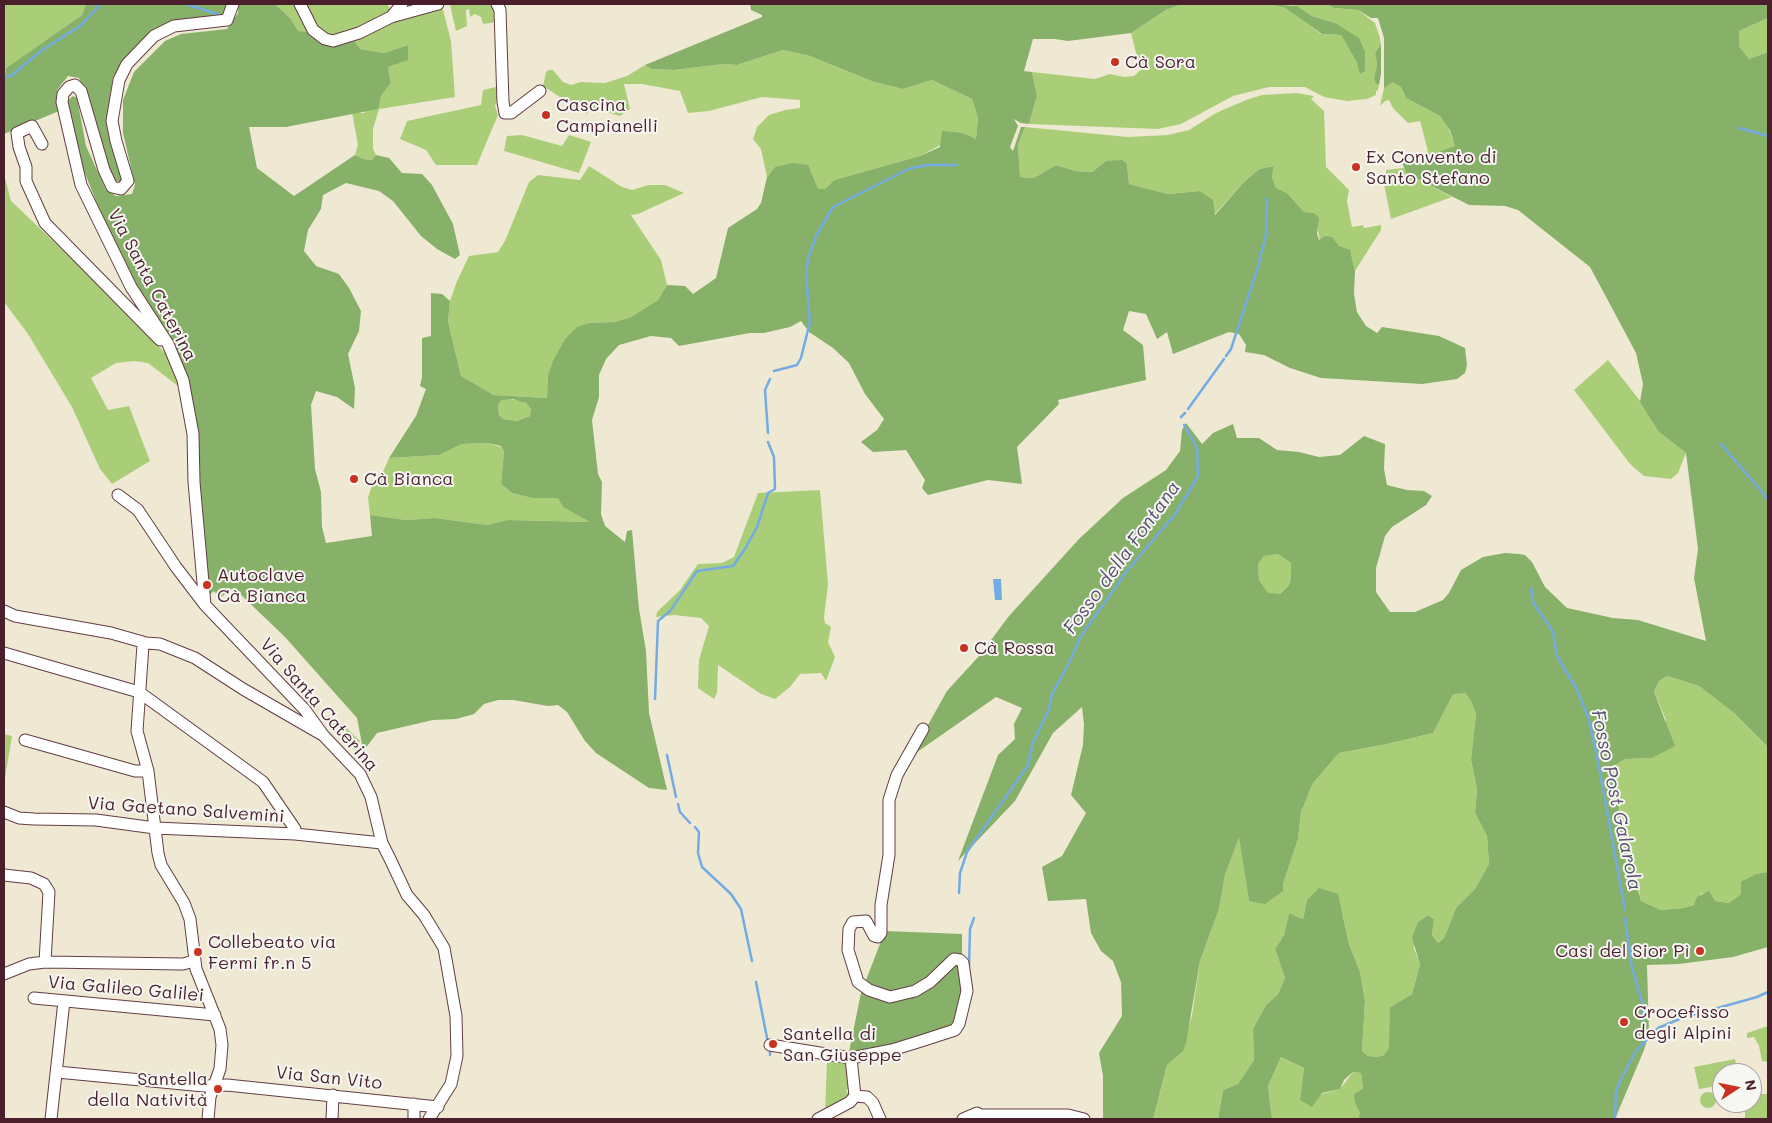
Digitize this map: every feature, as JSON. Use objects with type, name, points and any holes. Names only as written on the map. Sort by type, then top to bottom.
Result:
[{"type":"street","name":"Via Santa Caterina","points":[[205,605],[198,531],[193,434],[183,380],[168,344],[131,287],[81,185],[62,102],[63,94],[70,87],[75,85],[81,91],[95,144],[112,187],[121,189],[126,184],[127,177],[116,142],[112,121],[119,80],[127,64],[154,36],[174,26],[229,21],[233,4]]},
{"type":"street","points":[[300,4],[313,30],[325,40],[333,41],[359,33],[391,17],[438,4]]},
{"type":"street","points":[[391,17],[402,4]]},
{"type":"street","points":[[497,4],[500,10],[502,102],[506,113],[512,113],[540,91]]},
{"type":"street","points":[[42,144],[32,126],[18,133],[19,147],[26,167],[26,181],[45,223],[158,339],[168,344]]},
{"type":"street","name":"Via Santa Caterina","points":[[118,495],[138,510],[176,567],[205,605],[300,704],[323,735],[360,774],[371,797],[382,842],[407,895],[434,929],[448,960],[456,1016],[457,1056],[451,1084],[429,1119]]},
{"type":"street","points":[[4,611],[15,616],[136,639],[146,643],[160,644],[195,658],[243,689],[323,735]]},
{"type":"street","points":[[146,643],[144,645],[139,692],[137,731],[148,771],[161,865],[181,897],[190,919],[191,965],[216,1014],[222,1045],[220,1069],[210,1097],[208,1119]]},
{"type":"street","points":[[4,653],[139,692],[263,782],[295,829],[295,834]]},
{"type":"street","points":[[770,1045],[851,1058],[892,1050],[954,1030],[959,1024],[967,991],[963,963],[960,960],[954,960],[930,982],[915,991],[890,997],[869,990],[858,982],[848,950],[849,929],[853,922],[866,920],[874,936],[878,937],[881,933],[881,905],[890,856],[889,800],[905,759],[923,729]]},
{"type":"street","points":[[25,740],[135,771],[148,771]]},
{"type":"street","name":"Via Gaetano Salvemini","points":[[4,812],[19,818],[96,820],[155,828],[295,834],[382,842]]},
{"type":"street","points":[[367,841],[374,836],[378,826]]},
{"type":"street","points":[[4,875],[31,878],[44,884],[49,892],[45,962]]},
{"type":"street","points":[[4,974],[29,964],[45,962],[191,965]]},
{"type":"street","name":"Via Galileo Galilei","points":[[34,998],[216,1014]]},
{"type":"street","points":[[51,1119],[64,1001]]},
{"type":"street","points":[[818,1119],[850,1102],[855,1096],[851,1058]]},
{"type":"street","name":"Via San Vito","points":[[57,1072],[204,1086],[215,1085],[333,1095],[438,1107]]},
{"type":"street","points":[[332,1119],[333,1095]]},
{"type":"street","points":[[855,1096],[867,1098],[873,1103],[880,1119]]},
{"type":"street","points":[[414,1119],[418,1105]]},
{"type":"street","points":[[418,1105],[421,1119]]},
{"type":"street","points":[[963,1119],[978,1108],[980,1115],[1068,1115],[1084,1119]]},
{"type":"green space","points":[[4,4],[86,4],[82,15],[6,68],[4,85]]},
{"type":"green space","points":[[86,4],[229,4],[229,10],[219,18],[184,20],[128,56],[113,77],[106,123],[122,182],[113,180],[79,78],[68,76],[57,90],[59,111],[4,134],[6,68],[82,15]]},
{"type":"green space","points":[[238,4],[275,4],[291,19],[298,31],[353,39],[360,49],[384,53],[408,45],[408,60],[388,67],[391,83],[381,96],[378,109],[286,127],[249,127],[257,168],[294,196],[355,155],[363,159],[372,160],[376,155],[389,158],[402,173],[422,174],[432,185],[453,224],[460,255],[455,259],[437,249],[421,236],[393,201],[379,191],[346,183],[323,195],[321,209],[308,230],[304,251],[316,266],[339,274],[361,311],[359,331],[348,354],[355,388],[354,409],[337,397],[316,391],[311,405],[315,469],[321,492],[322,527],[326,543],[372,536],[370,515],[406,520],[435,518],[487,525],[508,520],[590,522],[563,507],[558,498],[532,498],[512,493],[501,484],[504,452],[501,446],[488,443],[462,444],[439,455],[389,458],[416,416],[426,389],[420,386],[422,377],[422,338],[431,336],[431,293],[442,294],[450,301],[448,321],[461,376],[494,395],[547,398],[548,375],[553,361],[565,339],[577,327],[589,323],[615,322],[631,317],[658,300],[667,285],[685,286],[693,294],[716,278],[728,228],[757,209],[761,203],[767,177],[775,167],[793,163],[808,165],[818,189],[825,189],[834,180],[920,156],[940,147],[942,131],[963,133],[976,139],[978,118],[972,99],[932,80],[903,89],[874,82],[810,56],[783,50],[737,65],[724,64],[674,70],[651,69],[645,65],[762,17],[762,15],[751,10],[750,4],[1182,4],[1166,10],[1131,33],[1068,41],[1033,39],[1024,71],[1032,72],[1037,96],[1029,124],[1021,123],[1014,119],[1018,126],[1010,147],[1013,151],[1021,127],[1025,127],[1018,145],[1020,177],[1034,178],[1056,165],[1075,171],[1092,172],[1106,161],[1122,160],[1127,164],[1129,184],[1168,194],[1200,191],[1213,200],[1215,215],[1243,183],[1259,169],[1274,166],[1272,177],[1276,188],[1287,193],[1304,212],[1314,213],[1319,218],[1317,234],[1319,240],[1325,236],[1332,237],[1339,246],[1350,250],[1355,271],[1354,294],[1357,312],[1366,326],[1377,333],[1382,327],[1439,336],[1465,348],[1467,365],[1465,373],[1457,379],[1422,384],[1321,378],[1290,368],[1264,355],[1245,352],[1246,345],[1239,334],[1229,332],[1173,354],[1167,332],[1157,339],[1146,314],[1129,311],[1123,330],[1143,345],[1146,380],[1058,400],[1059,404],[1017,447],[1022,484],[988,480],[928,495],[922,488],[925,480],[906,450],[873,452],[861,442],[877,430],[884,419],[865,394],[849,363],[833,348],[809,332],[801,321],[790,327],[764,333],[750,333],[679,346],[671,338],[651,336],[619,345],[606,359],[599,375],[599,397],[592,420],[598,474],[602,482],[601,514],[605,526],[625,542],[627,531],[632,530],[639,609],[646,651],[649,713],[667,790],[649,788],[596,753],[585,741],[567,712],[558,705],[548,706],[513,700],[498,700],[484,704],[474,714],[456,719],[433,720],[377,733],[365,749],[366,765],[357,718],[285,637],[237,591],[231,589],[220,598],[214,591],[208,596],[206,588],[210,587],[210,582],[205,582],[201,498],[187,382],[114,247],[81,163],[67,101],[73,96],[77,98],[86,146],[106,190],[116,196],[132,194],[135,185],[123,133],[123,100],[134,72],[165,41],[181,34],[227,29],[238,13]],"holes":[[[513,399],[526,403],[531,409],[530,416],[517,421],[503,419],[499,415],[498,405],[502,400]]]},
{"type":"green space","points":[[275,4],[294,4],[301,13],[311,34],[298,31],[291,19]]},
{"type":"green space","points":[[304,4],[387,4],[393,13],[341,37],[329,38],[317,26]]},
{"type":"green space","points":[[494,4],[498,11],[500,86],[496,22],[483,24],[481,17],[475,14],[470,17],[469,9],[466,10],[467,26],[456,31],[450,5]]},
{"type":"green space","points":[[1182,4],[1267,4],[1284,6],[1321,34],[1341,35],[1357,63],[1365,71],[1335,23],[1312,16],[1297,6],[1287,4],[1326,4],[1334,8],[1358,10],[1375,23],[1381,44],[1375,53],[1377,64],[1374,78],[1375,83],[1379,85],[1376,95],[1367,99],[1347,101],[1324,97],[1305,87],[1269,87],[1233,96],[1181,124],[1158,129],[1029,124],[1037,96],[1032,72],[1095,79],[1110,74],[1124,77],[1134,76],[1144,67],[1137,57],[1131,33],[1166,10]]},
{"type":"green space","points":[[1267,4],[1297,6],[1312,16],[1335,23],[1359,38],[1365,52],[1365,71],[1360,74],[1357,63],[1341,35],[1322,34],[1284,7]]},
{"type":"green space","points":[[1326,4],[1768,4],[1768,18],[1739,31],[1739,46],[1749,59],[1768,52],[1768,754],[1766,745],[1734,713],[1699,686],[1667,676],[1659,681],[1654,692],[1675,746],[1652,758],[1625,759],[1612,767],[1622,825],[1641,901],[1661,910],[1683,908],[1694,905],[1697,897],[1709,891],[1715,901],[1729,903],[1741,894],[1741,882],[1756,874],[1768,872],[1768,947],[1733,957],[1679,964],[1647,965],[1649,1034],[1615,1119],[1358,1119],[1360,1113],[1355,1103],[1354,1094],[1363,1089],[1361,1073],[1353,1072],[1344,1080],[1340,1089],[1322,1093],[1312,1107],[1300,1100],[1304,1068],[1281,1057],[1268,1086],[1272,1119],[1218,1119],[1223,1090],[1238,1084],[1254,1060],[1253,1029],[1266,1005],[1278,994],[1285,978],[1275,949],[1284,935],[1289,913],[1303,919],[1307,900],[1319,888],[1338,894],[1349,944],[1360,972],[1365,1001],[1362,1051],[1368,1056],[1377,1057],[1384,1055],[1389,1048],[1390,1007],[1412,994],[1420,965],[1412,937],[1418,922],[1428,915],[1434,919],[1432,935],[1438,943],[1444,938],[1456,908],[1475,889],[1489,864],[1487,836],[1475,813],[1477,789],[1471,760],[1476,714],[1471,701],[1465,693],[1453,694],[1433,733],[1339,753],[1313,783],[1301,812],[1298,839],[1283,884],[1283,891],[1265,904],[1249,901],[1239,837],[1225,875],[1219,909],[1200,961],[1186,1043],[1183,1051],[1167,1065],[1153,1119],[1103,1119],[1103,1076],[1099,1053],[1122,1016],[1121,982],[1113,961],[1101,951],[1091,933],[1086,899],[1048,901],[1042,867],[1062,856],[1086,813],[1071,795],[1083,745],[1084,724],[1082,707],[1053,733],[1015,801],[958,861],[998,755],[1015,739],[1014,724],[1022,708],[996,697],[910,757],[947,691],[979,656],[1009,616],[1079,539],[1123,498],[1166,470],[1180,451],[1182,430],[1186,423],[1202,444],[1213,433],[1233,424],[1237,438],[1259,438],[1277,450],[1299,452],[1319,457],[1340,455],[1364,436],[1385,444],[1384,469],[1387,485],[1407,490],[1424,491],[1432,496],[1426,505],[1392,527],[1385,536],[1376,568],[1376,592],[1390,612],[1415,612],[1443,600],[1449,593],[1461,570],[1483,557],[1505,553],[1519,554],[1525,555],[1532,562],[1545,587],[1567,608],[1613,618],[1638,620],[1706,641],[1694,578],[1698,549],[1686,453],[1659,432],[1640,402],[1643,384],[1636,353],[1590,267],[1518,210],[1505,206],[1469,205],[1406,173],[1402,162],[1423,162],[1433,154],[1455,146],[1450,130],[1440,116],[1406,98],[1401,87],[1393,82],[1384,88],[1384,38],[1378,18],[1371,18],[1358,10],[1334,8]],"holes":[[[1278,554],[1291,563],[1289,585],[1280,594],[1268,593],[1259,580],[1258,564],[1264,556]]]},
{"type":"green space","points":[[442,6],[451,41],[455,97],[379,109],[373,129],[373,149],[376,155],[373,160],[363,159],[355,155],[358,145],[352,112],[364,113],[381,96],[391,83],[388,67],[408,59],[408,45],[384,53],[360,49],[353,39],[399,19]]},
{"type":"green space","points":[[1768,18],[1768,52],[1749,59],[1739,46],[1739,31]]},
{"type":"green space","points":[[1381,44],[1379,85],[1375,83],[1374,78],[1377,64],[1375,53]]},
{"type":"green space","points":[[783,50],[810,56],[874,82],[903,89],[932,80],[972,99],[978,118],[976,140],[963,133],[920,156],[834,180],[825,189],[818,189],[775,167],[767,177],[761,149],[753,139],[757,127],[769,115],[800,108],[800,100],[762,97],[709,111],[688,113],[680,91],[642,84],[624,84],[630,109],[620,116],[593,108],[586,114],[543,86],[546,72],[549,70],[553,70],[563,82],[571,85],[581,82],[605,83],[627,76],[645,65],[651,69],[674,70],[724,64],[737,65]]},
{"type":"green space","points":[[1393,81],[1401,87],[1406,98],[1440,116],[1447,123],[1455,146],[1418,163],[1417,157],[1428,151],[1420,121],[1408,123],[1393,108],[1389,100],[1380,106],[1384,88]]},
{"type":"green space","points":[[500,86],[495,106],[498,115],[477,165],[436,165],[426,150],[400,139],[407,121],[481,105],[483,90]]},
{"type":"green space","points":[[1297,93],[1314,96],[1311,99],[1324,111],[1326,167],[1349,190],[1347,201],[1352,227],[1363,225],[1364,228],[1381,225],[1381,230],[1355,271],[1351,255],[1339,246],[1320,241],[1314,213],[1304,212],[1287,193],[1276,188],[1272,177],[1274,166],[1259,169],[1243,183],[1214,215],[1200,191],[1168,194],[1129,184],[1127,164],[1106,161],[1092,172],[1075,171],[1056,165],[1034,178],[1020,177],[1018,145],[1025,127],[1128,137],[1168,135],[1189,130],[1216,113],[1246,100],[1262,95]]},
{"type":"green space","points":[[522,135],[562,146],[569,135],[591,142],[579,173],[504,151],[507,136]]},
{"type":"green space","points":[[589,166],[622,187],[632,190],[649,185],[665,185],[684,193],[638,214],[631,215],[661,260],[667,285],[658,300],[631,317],[615,322],[589,323],[548,375],[547,398],[494,395],[461,376],[448,321],[450,301],[457,281],[469,256],[498,252],[505,241],[529,182],[538,175],[580,180]]},
{"type":"green space","points":[[1404,168],[1406,173],[1452,197],[1391,219],[1383,179],[1386,178],[1386,170]]},
{"type":"green space","points":[[4,174],[11,201],[111,296],[168,356],[182,389],[148,363],[135,361],[116,363],[91,378],[108,410],[129,406],[150,461],[112,484],[100,469],[72,407],[28,334],[4,302]]},
{"type":"green space","points":[[1608,360],[1648,411],[1659,432],[1686,453],[1678,473],[1671,479],[1644,476],[1630,464],[1574,390]]},
{"type":"green space","points":[[502,400],[520,400],[526,403],[531,409],[530,416],[517,421],[503,419],[499,415],[498,405]]},
{"type":"green space","points":[[488,443],[501,447],[504,452],[501,484],[512,493],[532,498],[559,498],[563,507],[591,522],[509,520],[487,525],[435,518],[406,520],[370,515],[368,497],[375,478],[383,472],[389,458],[438,455],[462,444]]},
{"type":"green space","points":[[820,490],[828,584],[824,617],[825,623],[831,627],[828,642],[835,657],[826,681],[821,673],[800,674],[790,687],[775,699],[761,694],[718,665],[717,693],[714,699],[698,688],[699,660],[709,626],[701,618],[674,615],[656,617],[657,612],[680,590],[698,564],[722,563],[734,557],[758,493]]},
{"type":"green space","points":[[1278,554],[1291,563],[1289,585],[1280,594],[1268,594],[1259,580],[1258,564],[1264,556]]},
{"type":"green space","points":[[1667,676],[1699,686],[1734,713],[1766,745],[1768,754],[1768,872],[1756,874],[1741,894],[1729,903],[1715,901],[1702,893],[1694,905],[1683,908],[1661,910],[1641,901],[1637,877],[1627,850],[1612,767],[1625,759],[1652,758],[1666,720],[1654,692],[1659,681]]},
{"type":"green space","points":[[1453,693],[1465,693],[1471,701],[1476,714],[1471,760],[1477,789],[1475,813],[1487,836],[1489,864],[1475,889],[1456,908],[1444,938],[1438,943],[1432,935],[1434,919],[1428,915],[1418,922],[1414,948],[1420,965],[1412,994],[1390,1007],[1390,1048],[1384,1055],[1377,1057],[1368,1056],[1362,1051],[1365,1001],[1360,972],[1349,944],[1343,916],[1307,900],[1303,919],[1289,913],[1284,935],[1275,949],[1285,978],[1278,994],[1266,1005],[1253,1029],[1254,1060],[1238,1084],[1223,1090],[1218,1119],[1153,1119],[1167,1065],[1182,1051],[1192,1015],[1200,961],[1219,909],[1225,875],[1239,835],[1249,901],[1283,884],[1298,839],[1301,812],[1313,783],[1339,753],[1433,733]]},
{"type":"green space","points":[[337,719],[360,741],[356,752],[330,728]]},
{"type":"green space","points":[[4,734],[12,736],[4,785]]},
{"type":"green space","points":[[885,931],[962,934],[962,1008],[950,1030],[857,1057],[849,1052],[861,993]]},
{"type":"green space","points":[[1768,1026],[1768,1062],[1762,1061],[1759,1046],[1754,1037],[1747,1038],[1747,1033]]},
{"type":"green space","points":[[1281,1057],[1304,1068],[1300,1100],[1340,1089],[1353,1072],[1361,1073],[1363,1089],[1355,1103],[1360,1113],[1358,1119],[1272,1119],[1268,1086]]},
{"type":"green space","points":[[1735,1059],[1736,1063],[1714,1063]]},
{"type":"green space","points":[[827,1061],[848,1063],[850,1088],[846,1092],[850,1093],[849,1099],[825,1113]]},
{"type":"green space","points":[[1712,1063],[1712,1087],[1699,1089],[1694,1067]]},
{"type":"green space","points":[[1705,1092],[1711,1092],[1712,1107],[1705,1108],[1700,1103],[1700,1097]]},
{"type":"green space","points":[[1762,1094],[1768,1094],[1768,1119],[1745,1119],[1745,1113],[1762,1113]]},
{"type":"water","points":[[993,579],[1001,579],[1002,600],[995,600]]},
{"type":"waterway","points":[[4,77],[11,76],[42,50],[80,26],[101,4]]},
{"type":"waterway","points":[[186,4],[223,16]]},
{"type":"waterway","points":[[1739,128],[1768,136]]},
{"type":"waterway","points":[[774,371],[797,365],[801,358],[810,322],[806,274],[808,259],[816,236],[833,207],[908,169],[928,165],[957,165]]},
{"type":"waterway","points":[[1226,356],[1231,349],[1257,270],[1266,235],[1267,198]]},
{"type":"waterway","points":[[1188,409],[1224,359]]},
{"type":"waterway","points":[[768,433],[765,390],[770,379]]},
{"type":"waterway","name":"Fosso della Fontana","points":[[1181,417],[1185,413]]},
{"type":"waterway","name":"Fosso della Fontana","points":[[959,893],[960,873],[967,852],[1028,765],[1033,743],[1049,709],[1052,694],[1081,636],[1127,571],[1176,513],[1198,476],[1197,448],[1184,425]]},
{"type":"waterway","points":[[655,699],[658,621],[670,611],[697,571],[733,566],[745,549],[757,527],[768,493],[775,489],[774,457],[768,442]]},
{"type":"waterway","points":[[1721,444],[1768,499]]},
{"type":"waterway","name":"Fosso Post Galarola","points":[[1531,588],[1533,602],[1553,632],[1557,656],[1577,690],[1588,717],[1625,910]]},
{"type":"waterway","points":[[667,755],[676,797]]},
{"type":"waterway","points":[[678,804],[680,812],[690,823]]},
{"type":"waterway","points":[[695,827],[699,832],[698,853],[702,867],[731,894],[741,909],[752,961]]},
{"type":"waterway","name":"Fosso della Fontana","points":[[969,968],[970,929],[974,918]]},
{"type":"waterway","name":"Fosso Post Galarola","points":[[1625,918],[1632,968],[1642,1001],[1644,1041]]},
{"type":"waterway","points":[[756,982],[768,1043]]},
{"type":"waterway","points":[[1615,1119],[1616,1091],[1622,1077],[1636,1051],[1658,1028],[1682,1018],[1757,997],[1768,992]]},
{"type":"place","name":"Cà Sora","points":[[1115,62]]},
{"type":"place","name":"Cascina Campianelli","points":[[546,115]]},
{"type":"place","name":"Ex Convento di Santo Stefano","points":[[1356,167]]},
{"type":"place","name":"Cà Bianca","points":[[354,479]]},
{"type":"place","name":"Autoclave Cà Bianca","points":[[207,585]]},
{"type":"place","name":"Cà Rossa","points":[[964,648]]},
{"type":"place","name":"Casì del Sior Pì","points":[[1700,951]]},
{"type":"place","name":"Collebeato via Fermi fr.n 5","points":[[198,952]]},
{"type":"place","name":"Crocefisso degli Alpini","points":[[1624,1022]]},
{"type":"place","name":"Santella di San Giuseppe","points":[[773,1044]]},
{"type":"place","name":"Santella della Natività","points":[[218,1089]]}]
